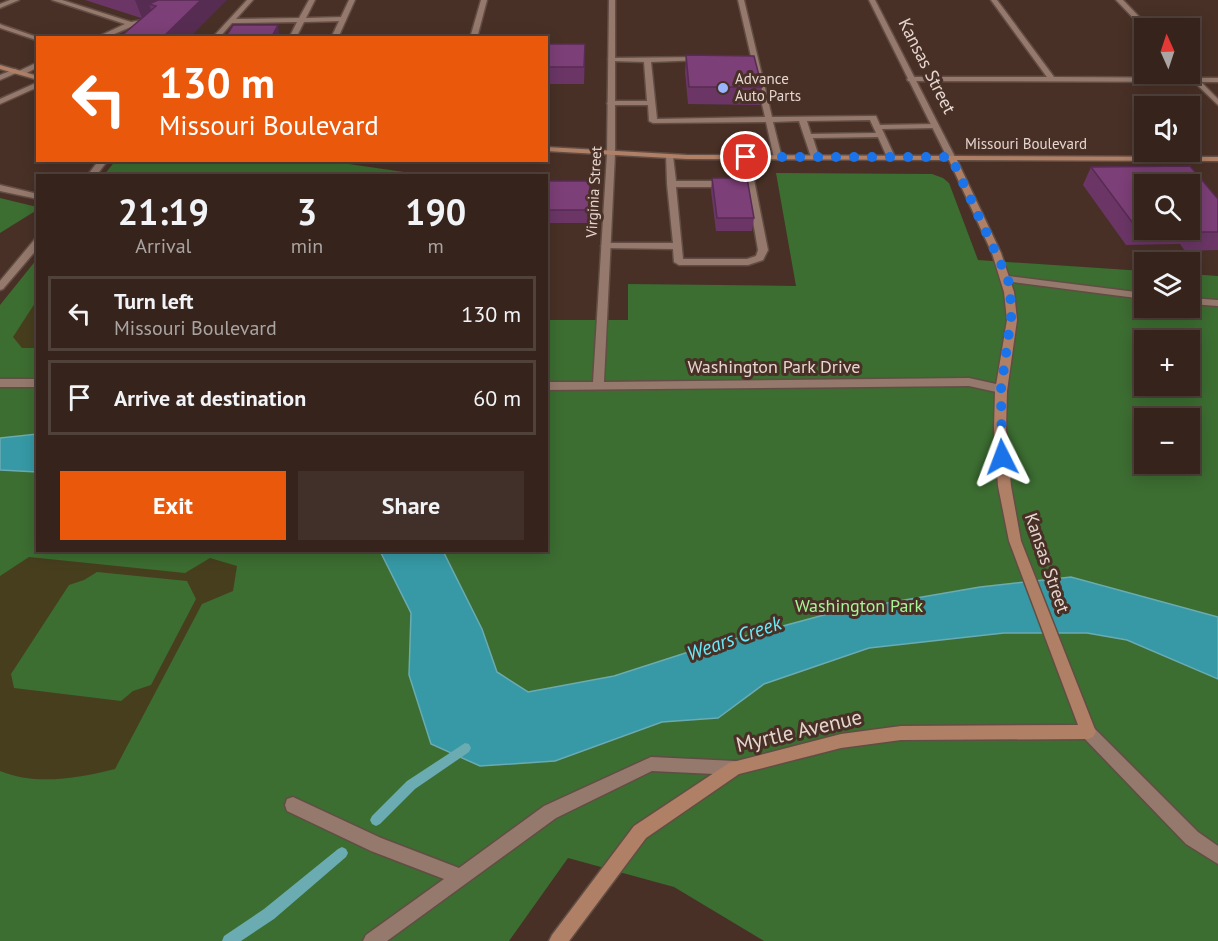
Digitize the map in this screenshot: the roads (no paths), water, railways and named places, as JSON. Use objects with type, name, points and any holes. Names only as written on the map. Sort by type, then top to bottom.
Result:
[{"type":"street","points":[[0,6],[16,0]]},
{"type":"street","points":[[55,0],[131,24]]},
{"type":"street","points":[[216,36],[250,0]]},
{"type":"street","points":[[293,36],[312,0]]},
{"type":"street","points":[[335,36],[352,0]]},
{"type":"street","points":[[474,36],[484,0]]},
{"type":"street","name":"Virginia Street","points":[[598,384],[611,154],[612,0]]},
{"type":"street","points":[[741,0],[778,158]]},
{"type":"street","name":"Kansas Street","points":[[872,0],[951,157],[1008,279],[1012,311],[1001,389],[1000,439],[1008,513],[1015,542],[1088,732]]},
{"type":"street","points":[[994,0],[1052,79]]},
{"type":"street","points":[[1119,0],[1137,18]]},
{"type":"street","points":[[103,36],[131,24],[159,18]]},
{"type":"street","points":[[231,21],[343,19]]},
{"type":"street","points":[[0,26],[36,38]]},
{"type":"street","points":[[612,59],[715,59]]},
{"type":"street","points":[[647,60],[652,120],[873,118],[891,157]]},
{"type":"street","points":[[0,78],[36,65]]},
{"type":"street","points":[[0,67],[36,77]]},
{"type":"street","points":[[911,79],[1134,80]]},
{"type":"street","points":[[1200,80],[1218,80]]},
{"type":"street","points":[[1200,84],[1218,103]]},
{"type":"street","points":[[0,102],[36,85]]},
{"type":"street","points":[[612,103],[651,103]]},
{"type":"street","points":[[802,119],[815,158]]},
{"type":"street","points":[[877,127],[935,126]]},
{"type":"street","points":[[809,136],[881,135]]},
{"type":"street","name":"Missouri Boulevard","points":[[548,149],[611,154],[778,158],[1218,159]]},
{"type":"street","points":[[669,156],[679,262],[748,262],[760,258],[763,250],[746,157]]},
{"type":"street","points":[[93,174],[102,162]]},
{"type":"street","points":[[671,184],[751,184]]},
{"type":"street","points":[[0,188],[36,196]]},
{"type":"street","points":[[0,287],[36,243]]},
{"type":"street","points":[[606,246],[677,246]]},
{"type":"street","points":[[1008,279],[1134,295]]},
{"type":"street","points":[[1200,302],[1218,303]]},
{"type":"street","name":"Washington Park Drive","points":[[548,386],[969,382],[1001,389]]},
{"type":"street","points":[[0,384],[36,383]]},
{"type":"street","points":[[1088,732],[1192,838],[1218,856]]},
{"type":"street","name":"Myrtle Avenue","points":[[558,941],[640,832],[735,768],[841,741],[901,733],[1088,732]]},
{"type":"street","points":[[372,941],[550,812],[651,764],[735,768]]},
{"type":"street","points":[[293,805],[377,845],[461,877]]},
{"type":"water","points":[[36,434],[36,472],[0,470],[0,438]]},
{"type":"water","points":[[380,552],[444,552],[482,629],[497,672],[528,692],[614,676],[701,648],[835,612],[980,587],[1071,577],[1218,617],[1218,679],[1127,640],[1087,633],[1004,633],[869,648],[764,684],[718,718],[662,722],[555,761],[480,766],[431,744],[409,675],[411,613]]},
{"type":"waterway","points":[[376,820],[411,785],[465,748]]},
{"type":"waterway","points":[[229,941],[269,914],[342,853]]},
{"type":"place","name":"Advance Auto Parts","points":[[723,88]]},
{"type":"park label","name":"Washington Park","points":[[859,606]]},
{"type":"water label","name":"Wears Creek","points":[[734,638]]}]
